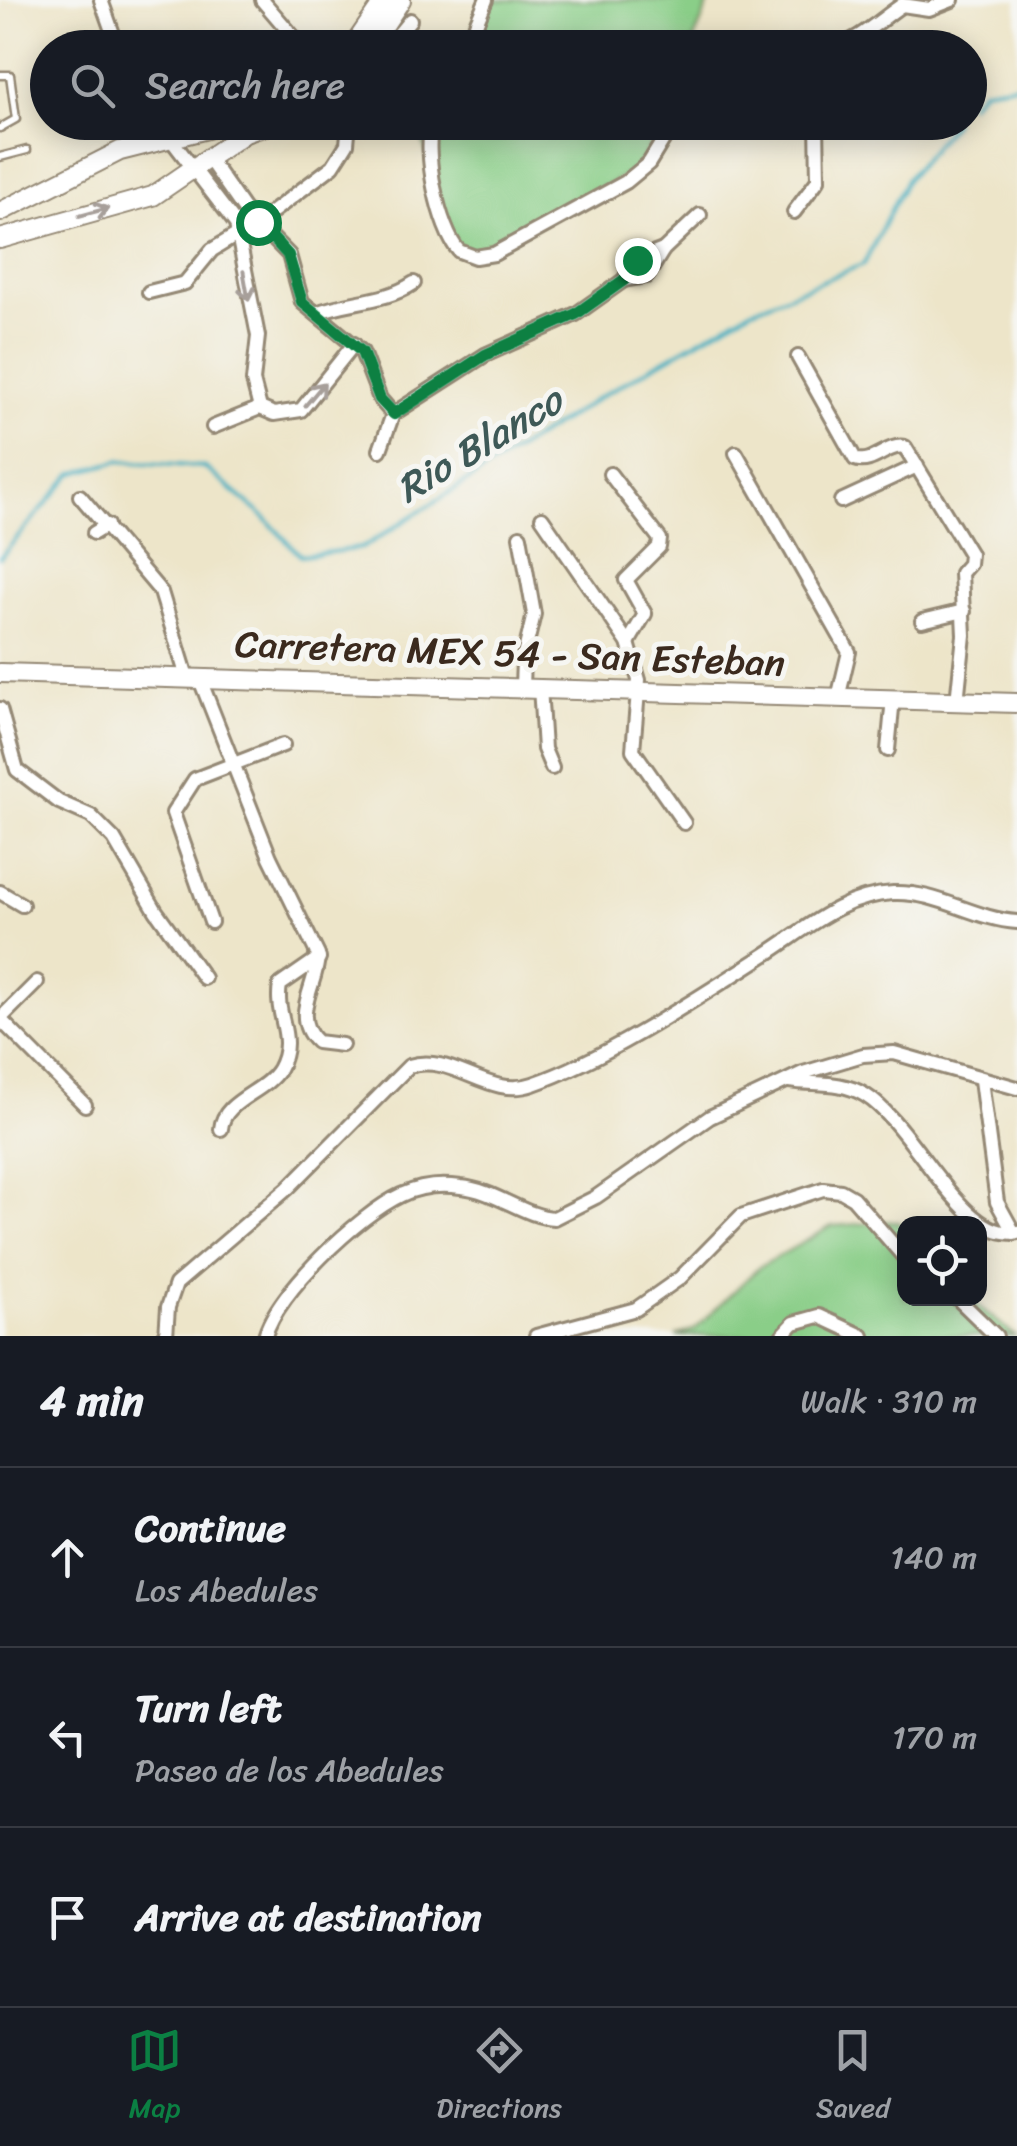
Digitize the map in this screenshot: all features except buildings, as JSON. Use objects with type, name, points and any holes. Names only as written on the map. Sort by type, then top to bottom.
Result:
[{"type":"street","points":[[101,0],[112,30]]},
{"type":"street","points":[[262,0],[288,30]]},
{"type":"street","points":[[382,12],[401,0]]},
{"type":"street","points":[[865,30],[900,2],[929,8],[952,0]]},
{"type":"street","points":[[473,30],[485,1]]},
{"type":"street","points":[[401,30],[410,20]]},
{"type":"street","points":[[21,231],[6,209],[102,159],[162,140]]},
{"type":"street","points":[[171,140],[193,172],[232,215],[239,234],[259,342],[253,381],[260,408]]},
{"type":"street","points":[[0,239],[153,196],[193,172],[224,140]]},
{"type":"street","points":[[149,292],[184,283],[212,250],[258,222],[333,166],[348,140]]},
{"type":"street","points":[[430,140],[428,152],[447,233],[459,251],[481,257],[520,240],[634,176],[649,163],[663,140]]},
{"type":"street","points":[[794,212],[818,180],[817,140]]},
{"type":"street","points":[[209,159],[258,222],[286,250],[296,292],[354,344],[369,364],[380,399],[394,414]]},
{"type":"street","points":[[380,450],[394,414],[485,355],[562,323],[624,280],[637,260],[663,250],[700,215]]},
{"type":"street","points":[[316,313],[338,304],[389,298],[414,284]]},
{"type":"street","points":[[212,427],[260,408],[274,414],[301,410],[354,344]]},
{"type":"street","points":[[798,357],[855,458],[868,460],[899,445],[908,449],[971,558],[961,573],[964,611],[957,702]]},
{"type":"street","points":[[736,453],[848,652],[839,694]]},
{"type":"street","points":[[841,501],[917,466]]},
{"type":"street","points":[[610,474],[660,540],[659,547],[626,580],[646,614],[628,644]]},
{"type":"street","points":[[80,496],[164,600],[270,857],[318,958],[306,999],[308,1030],[318,1042],[342,1045]]},
{"type":"street","points":[[542,518],[628,644],[637,666],[633,750],[684,824]]},
{"type":"street","points":[[94,533],[107,525]]},
{"type":"street","points":[[520,536],[534,614],[523,660],[552,768]]},
{"type":"street","points":[[922,621],[964,611]]},
{"type":"street","name":"Carretera MEX 54 - San Esteban","points":[[0,673],[839,694],[1017,703]]},
{"type":"street","points":[[888,750],[893,698]]},
{"type":"street","points":[[0,709],[17,770],[59,802],[92,816],[114,839],[156,911],[204,978]]},
{"type":"street","points":[[211,922],[172,816],[190,783],[232,761],[283,745]]},
{"type":"street","points":[[0,892],[22,905]]},
{"type":"street","points":[[166,1336],[168,1308],[176,1284],[288,1188],[409,1066],[450,1068],[502,1088],[537,1083],[684,1005],[834,908],[864,898],[926,895],[1017,922]]},
{"type":"street","points":[[221,1130],[225,1114],[271,1080],[288,1050],[280,985],[318,958]]},
{"type":"street","points":[[37,982],[0,1019],[85,1105]]},
{"type":"street","points":[[265,1336],[276,1308],[295,1288],[369,1214],[401,1195],[429,1186],[462,1187],[498,1194],[541,1217],[554,1218],[596,1197],[710,1117],[786,1081],[881,1052],[1017,1088]]},
{"type":"street","points":[[981,1080],[997,1202],[1016,1233]]},
{"type":"street","points":[[786,1081],[842,1084],[866,1096],[895,1116],[960,1208],[1000,1233],[1016,1233]]},
{"type":"street","points":[[536,1336],[636,1309],[680,1278],[741,1216],[823,1190],[840,1190],[853,1198],[897,1249]]},
{"type":"street","points":[[965,1306],[996,1336]]},
{"type":"street","points":[[782,1336],[794,1323],[819,1316],[862,1336]]},
{"type":"lane","points":[[0,75],[10,75],[18,112],[16,120],[0,128]]},
{"type":"lane","points":[[0,156],[27,150]]},
{"type":"green space","points":[[485,0],[710,0],[698,30],[472,30]]},
{"type":"green space","points":[[423,140],[653,140],[637,169],[485,254],[461,248],[447,238]]},
{"type":"green space","points":[[897,1221],[897,1306],[979,1306],[1015,1336],[676,1336],[694,1330],[758,1268],[832,1226]]},
{"type":"waterway","name":"Rio Blanco","points":[[987,88],[1017,84]]},
{"type":"waterway","name":"Rio Blanco","points":[[0,558],[72,474],[119,461],[204,467],[261,514],[301,556],[362,548],[603,395],[751,310],[864,264],[906,180],[939,140]]},
{"type":"route","points":[[258,222],[286,250],[302,302],[362,352],[380,399],[394,414],[485,355],[562,323],[624,280],[637,260]]}]
